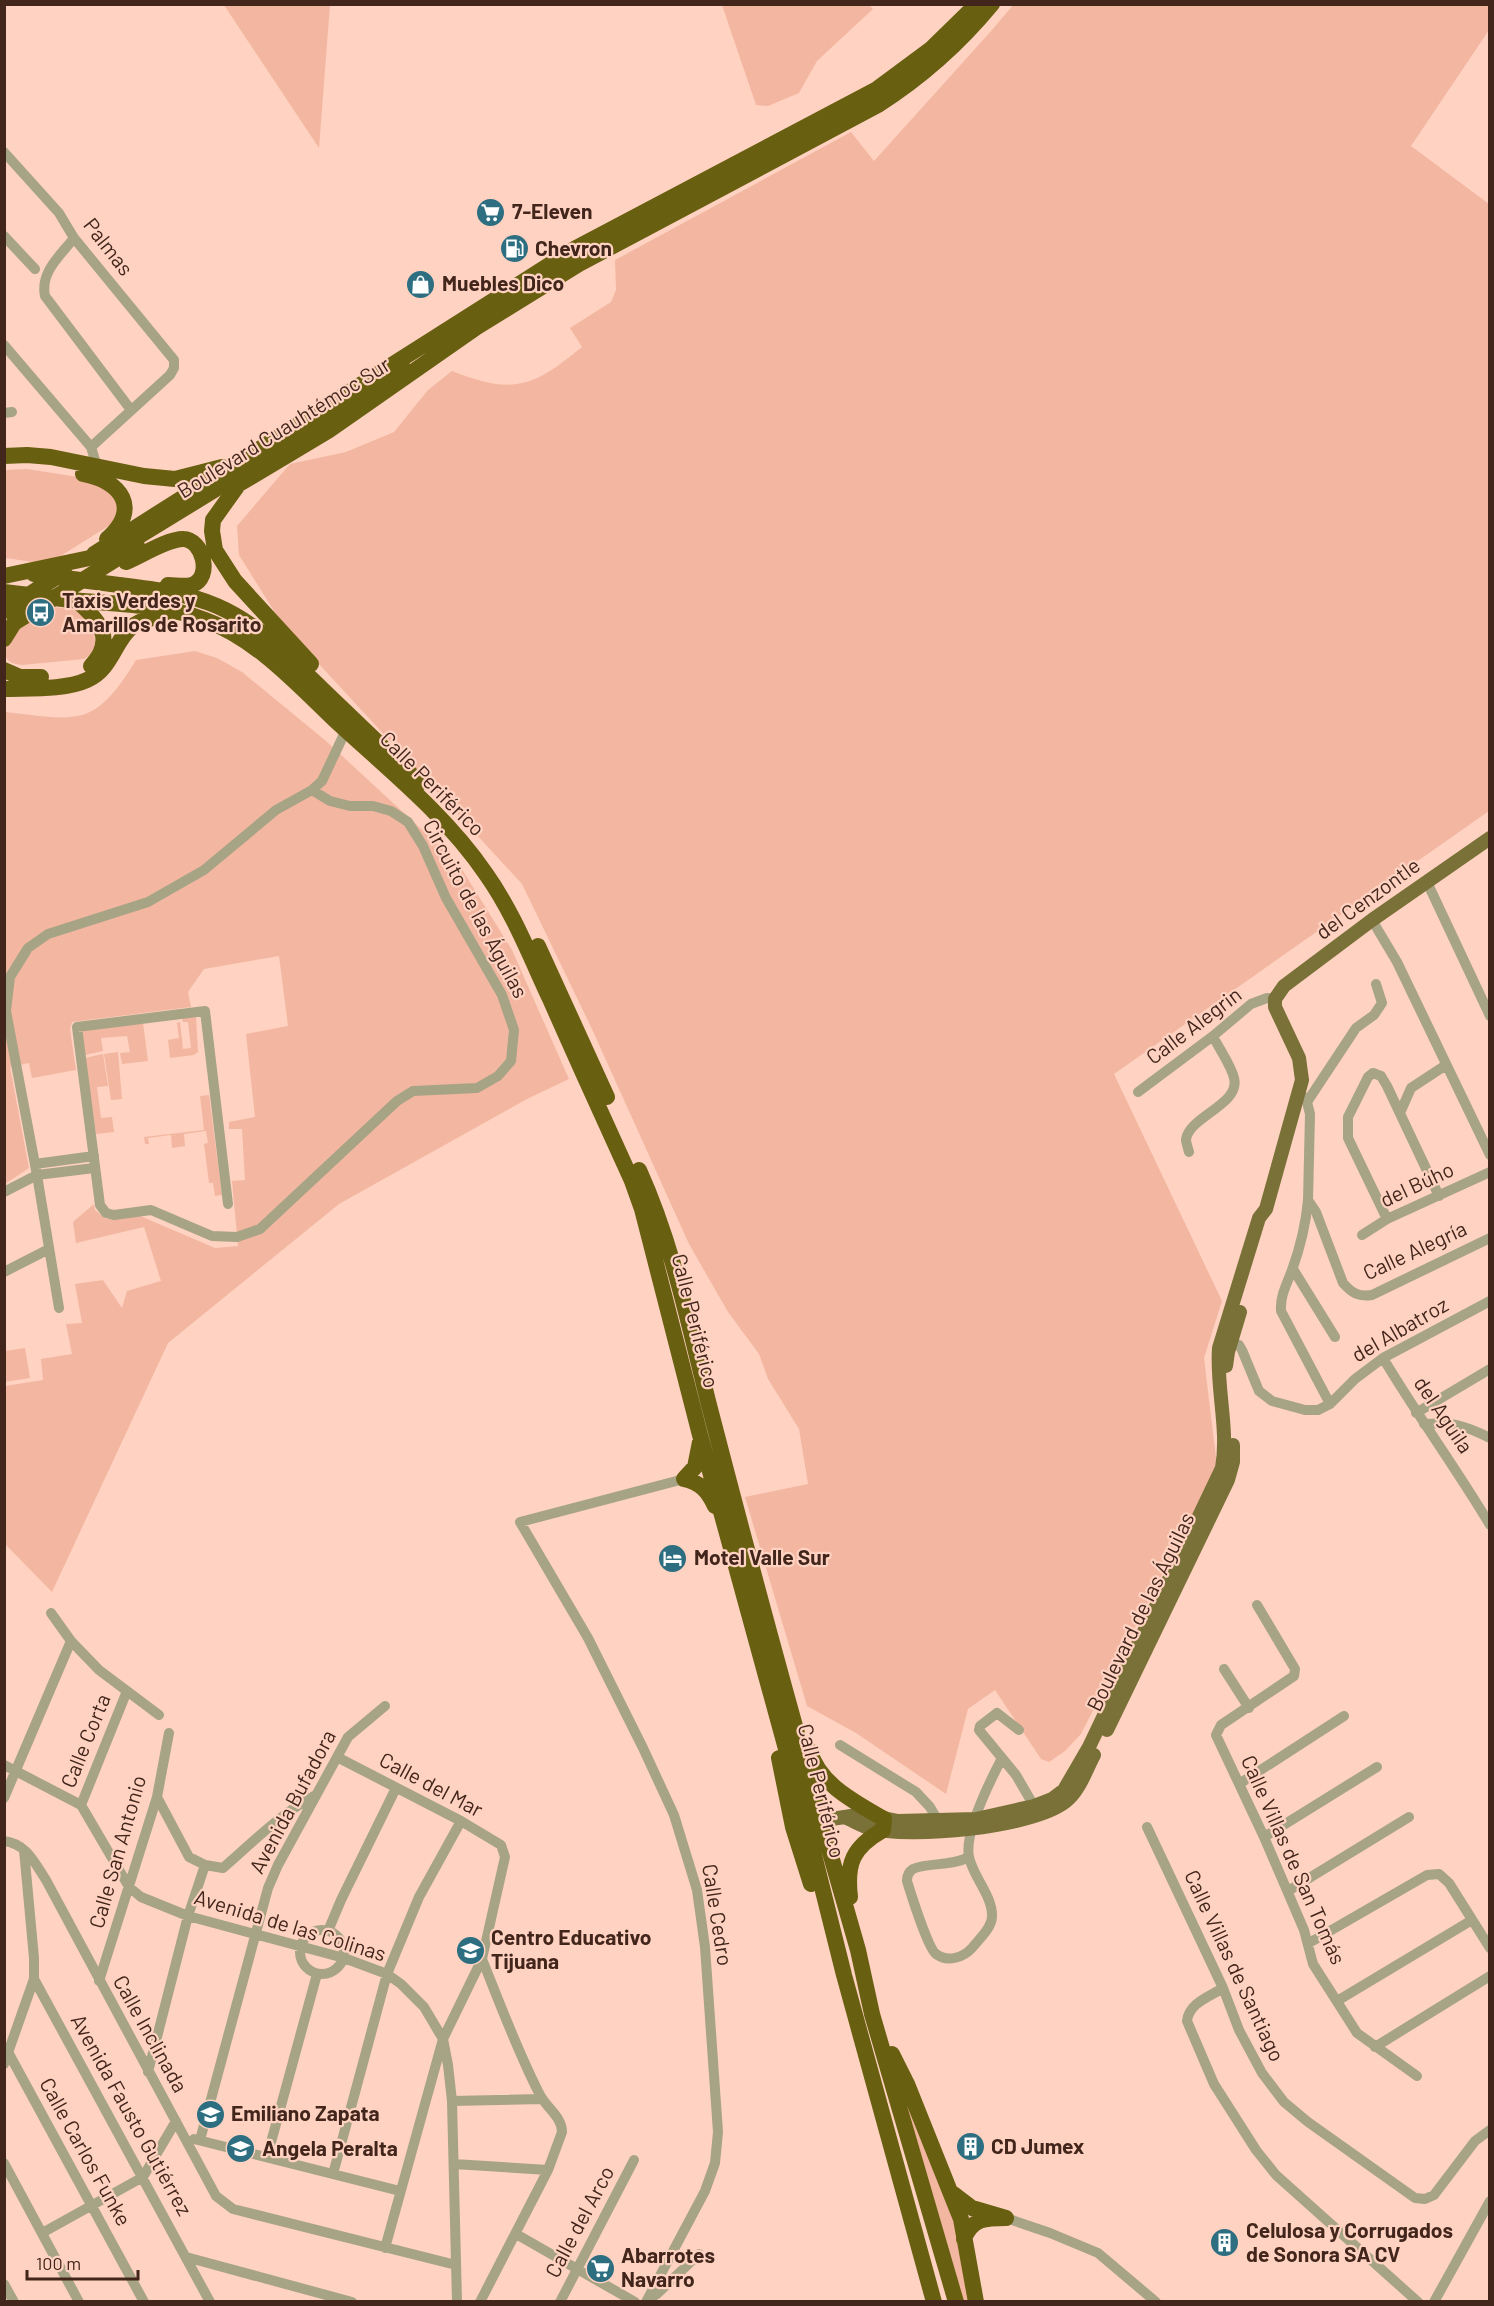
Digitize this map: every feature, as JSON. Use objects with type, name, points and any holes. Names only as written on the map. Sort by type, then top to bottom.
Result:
[{"type":"highway","points":[[805,137],[895,77],[944,38],[977,4]]},
{"type":"highway","points":[[805,137],[858,117],[909,85],[956,45],[992,4]]},
{"type":"highway","name":"Boulevard Cuauhtémoc Sur","points":[[7,617],[81,561],[202,486],[234,463],[404,361],[576,248],[805,137]]},
{"type":"highway","name":"Boulevard Cuauhtémoc Sur","points":[[7,617],[99,569],[328,431],[477,327],[579,264],[805,137]]},
{"type":"highway","points":[[4,576],[99,556],[118,549],[322,424],[404,361]]},
{"type":"highway","points":[[4,569],[116,540],[150,523],[404,361],[425,362]]},
{"type":"highway","points":[[4,456],[51,457],[98,471],[119,491],[124,501],[125,515],[116,531],[81,561]]},
{"type":"highway","points":[[4,467],[21,465],[175,479],[234,463]]},
{"type":"highway","points":[[239,484],[213,520],[212,539],[218,558],[235,581],[345,702],[365,730]]},
{"type":"highway","points":[[99,569],[128,562],[183,539],[189,541],[200,551],[204,565],[203,573],[197,582],[190,585],[150,588]]},
{"type":"highway","name":"Calle Periférico","points":[[4,569],[27,574],[150,588],[190,597],[215,605],[253,626],[451,814],[501,877],[552,976],[642,1177],[678,1285],[790,1712],[810,1810]]},
{"type":"highway","name":"Calle Periférico","points":[[4,592],[153,608],[197,617],[232,632],[291,678],[442,819],[485,871],[512,915],[639,1199],[700,1435],[767,1674],[818,1837],[858,1950],[872,2014],[956,2301]]},
{"type":"highway","points":[[4,670],[20,677],[48,677],[74,675],[89,667],[102,648],[103,631],[96,618],[73,600]]},
{"type":"highway","points":[[4,639],[7,617]]},
{"type":"highway","points":[[4,689],[70,685],[87,680],[100,670],[128,628],[155,617],[197,617]]},
{"type":"highway","points":[[700,1435],[698,1460],[684,1479],[705,1489],[725,1522]]},
{"type":"highway","points":[[767,1674],[767,1702],[793,1827],[823,1922],[844,1975]]},
{"type":"highway","points":[[790,1712],[800,1719],[814,1763],[825,1778],[883,1824],[861,1845],[850,1867],[848,1880],[858,1950]]},
{"type":"highway","name":"Calle Periférico","points":[[818,1837],[844,1975],[934,2301]]},
{"type":"highway","points":[[872,2014],[907,2084],[960,2219],[976,2301]]},
{"type":"highway","points":[[948,2189],[957,2199],[972,2208],[1006,2218]]},
{"type":"highway","points":[[964,2239],[970,2226],[978,2220],[1006,2218]]},
{"type":"main road","name":"del Cenzontle","points":[[1275,999],[1284,986],[1372,920],[1489,838]]},
{"type":"main road","name":"Boulevard de las Águilas","points":[[883,1824],[938,1821],[974,1824],[1034,1806],[1059,1795],[1068,1785],[1089,1747],[1219,1476],[1224,1440],[1217,1368],[1219,1348],[1259,1218],[1266,1209],[1303,1097],[1299,1058],[1277,1014],[1275,999]]},
{"type":"main road","name":"Boulevard de las Águilas","points":[[793,1827],[843,1816],[864,1814],[883,1824],[974,1824],[1052,1809],[1065,1803],[1076,1790],[1228,1480],[1233,1462],[1233,1441],[1226,1371],[1231,1342],[1268,1219],[1266,1209]]},
{"type":"street","name":"Palmas","points":[[4,152],[59,213],[74,238],[174,360],[174,368],[170,375],[131,410]]},
{"type":"street","points":[[4,236],[35,269]]},
{"type":"street","points":[[74,238],[45,276],[42,285],[45,296],[131,410],[91,447]]},
{"type":"street","points":[[4,345],[91,447],[98,471]]},
{"type":"street","points":[[59,1308],[6,1011],[10,977],[28,948],[48,934],[148,902],[204,870],[276,810],[312,790],[322,781],[346,730]]},
{"type":"street","name":"Circuito de las Águilas","points":[[94,1162],[100,1205],[106,1213],[114,1215],[152,1210],[212,1236],[237,1237],[260,1229],[397,1101],[413,1091],[477,1088],[498,1076],[511,1061],[514,1030],[502,995],[446,898],[423,846],[408,822],[391,812],[373,806],[350,806],[330,801],[312,790]]},
{"type":"street","points":[[1427,882],[1490,1017]]},
{"type":"street","points":[[1372,920],[1397,962],[1446,1065],[1485,1132],[1490,1155]]},
{"type":"street","points":[[1231,1342],[1242,1350],[1259,1391],[1272,1401],[1305,1410],[1318,1410],[1330,1404],[1281,1311],[1281,1299],[1293,1269],[1307,1214],[1310,1114],[1303,1097],[1356,1028],[1380,1008],[1382,1004],[1376,984]]},
{"type":"street","name":"Calle Alegrin","points":[[1138,1092],[1213,1036],[1251,1004],[1267,998],[1275,999]]},
{"type":"street","points":[[4,1192],[36,1170],[94,1162],[77,1027],[205,1011],[228,1204]]},
{"type":"street","points":[[1189,1152],[1186,1140],[1190,1130],[1227,1098],[1234,1088],[1234,1078],[1213,1036]]},
{"type":"street","points":[[1400,1113],[1411,1088],[1446,1065]]},
{"type":"street","points":[[1387,1220],[1348,1138],[1348,1117],[1368,1077],[1373,1072],[1381,1076],[1439,1196]]},
{"type":"street","name":"del Búho","points":[[1362,1235],[1387,1220],[1490,1172]]},
{"type":"street","name":"Calle Alegría","points":[[1308,1200],[1316,1212],[1343,1283],[1350,1291],[1361,1296],[1372,1295],[1490,1238]]},
{"type":"street","points":[[4,1272],[50,1249]]},
{"type":"street","points":[[1293,1269],[1335,1337]]},
{"type":"street","name":"del Albatroz","points":[[1330,1404],[1355,1378],[1383,1358],[1490,1301]]},
{"type":"street","name":"del Aguila","points":[[1383,1358],[1416,1413],[1463,1479],[1490,1525]]},
{"type":"street","points":[[1416,1413],[1490,1369]]},
{"type":"street","points":[[1424,1424],[1443,1423],[1468,1427],[1490,1438]]},
{"type":"street","name":"Calle Cedro","points":[[646,2301],[705,2191],[715,2163],[718,2132],[705,1947],[698,1890],[674,1815],[643,1748],[588,1638],[520,1522],[684,1479]]},
{"type":"street","points":[[1224,1669],[1249,1708],[1294,1676],[1295,1669],[1257,1605]]},
{"type":"street","points":[[51,1613],[70,1641],[99,1670],[159,1715]]},
{"type":"street","points":[[4,1798],[70,1641]]},
{"type":"street","name":"Calle Corta","points":[[81,1805],[127,1691]]},
{"type":"street","name":"Avenida Bufadora","points":[[200,2140],[272,1880],[348,1737],[385,1706]]},
{"type":"street","name":"Calle Villas de San Tomás","points":[[1249,1708],[1221,1725],[1216,1736],[1288,1891],[1309,1943],[1312,1964],[1357,2033],[1418,2076]]},
{"type":"street","points":[[1019,1730],[997,1713],[980,1726],[980,1734],[1016,1775],[1034,1806]]},
{"type":"street","points":[[1239,1784],[1344,1716]]},
{"type":"street","name":"Calle San Antonio","points":[[99,1981],[157,1797],[169,1733]]},
{"type":"street","points":[[840,1745],[916,1792],[930,1807],[938,1821]]},
{"type":"street","name":"Calle del Mar","points":[[337,1757],[501,1845],[505,1857],[482,1959]]},
{"type":"street","points":[[969,1857],[957,1863],[915,1868],[910,1871],[907,1881],[933,1950],[938,1955],[957,1958],[966,1955],[986,1931],[992,1919],[991,1908],[969,1857],[974,1824],[990,1781],[1002,1758]]},
{"type":"street","points":[[4,1765],[81,1805]]},
{"type":"street","points":[[1264,1837],[1377,1767]]},
{"type":"street","points":[[328,1930],[396,1788]]},
{"type":"street","points":[[157,1797],[189,1857],[205,1865],[223,1868],[300,1803],[317,1795]]},
{"type":"street","name":"Avenida de las Colinas","points":[[81,1805],[129,1887],[141,1897],[188,1916],[344,1958],[387,1974],[424,2007],[443,2039],[452,2101],[457,2301]]},
{"type":"street","points":[[1288,1891],[1409,1817]]},
{"type":"street","points":[[333,2174],[387,1974],[419,1897],[460,1821]]},
{"type":"street","name":"Calle Villas de Santiago","points":[[1147,1827],[1223,1988],[1239,2030],[1257,2065],[1284,2102],[1308,2122],[1415,2198],[1425,2199],[1434,2195],[1475,2141],[1490,2130]]},
{"type":"street","points":[[4,1840],[24,1847],[34,1958],[34,1978],[4,2064]]},
{"type":"street","name":"Calle Inclinada","points":[[24,1847],[46,1880],[216,2196],[225,2205],[233,2209],[456,2265]]},
{"type":"street","points":[[148,2072],[188,1916],[205,1865]]},
{"type":"street","points":[[1309,1943],[1427,1875],[1439,1874],[1449,1882],[1490,1948]]},
{"type":"street","points":[[1337,2001],[1472,1920]]},
{"type":"street","points":[[328,1930],[342,1941],[344,1958],[334,1971],[317,1974],[303,1964],[301,1946],[304,1938],[311,1932],[328,1930]]},
{"type":"street","points":[[385,2248],[443,2039],[482,1959]]},
{"type":"street","points":[[480,2301],[548,2170],[562,2126],[542,2099],[525,2066],[482,1959]]},
{"type":"street","points":[[267,2157],[317,1974]]},
{"type":"street","points":[[1375,2047],[1490,1976]]},
{"type":"street","name":"Avenida Fausto Gutiérrez","points":[[34,1978],[210,2301]]},
{"type":"street","points":[[1223,1988],[1193,2006],[1187,2021],[1214,2084],[1256,2150],[1276,2175],[1418,2301]]},
{"type":"street","name":"Calle Carlos Funke","points":[[9,2052],[144,2301]]},
{"type":"street","points":[[452,2101],[542,2099]]},
{"type":"street","points":[[42,2233],[143,2177],[176,2121]]},
{"type":"street","points":[[184,2136],[400,2191]]},
{"type":"street","name":"Calle del Arco","points":[[560,2301],[634,2160]]},
{"type":"street","points":[[4,2163],[79,2301]]},
{"type":"street","points":[[454,2164],[548,2170]]},
{"type":"street","points":[[1434,2301],[1490,2201]]},
{"type":"street","points":[[1006,2218],[1098,2253],[1156,2301]]},
{"type":"street","points":[[516,2234],[635,2301]]},
{"type":"street","points":[[646,2301],[657,2294],[699,2254]]},
{"type":"street","points":[[186,2257],[352,2301]]},
{"type":"street","points":[[4,2284],[14,2301]]},
{"type":"shaded area","points":[[868,4],[873,9],[817,61],[799,93],[768,106],[756,105],[722,5]]},
{"type":"shaded area","points":[[224,5],[330,5],[319,148]]},
{"type":"shaded area","points":[[1013,5],[1489,5],[1489,30],[1411,146],[1489,204],[1489,811],[1114,1074],[1222,1301],[1204,1358],[1217,1466],[1081,1734],[1065,1751],[1049,1762],[1041,1759],[995,1690],[968,1709],[946,1794],[856,1733],[807,1706],[745,1497],[808,1484],[799,1429],[768,1379],[759,1354],[728,1312],[689,1244],[591,1027],[522,884],[282,624],[239,555],[237,526],[290,464],[346,452],[394,432],[428,390],[452,371],[473,379],[507,385],[535,379],[565,361],[582,347],[570,328],[611,302],[616,290],[615,260],[851,132],[874,161]]},
{"type":"shaded area","points":[[27,469],[97,480],[116,494],[121,513],[110,525],[51,562],[41,563],[5,558],[5,470]]},
{"type":"shaded area","points":[[51,607],[71,609],[83,614],[91,625],[96,644],[90,655],[84,659],[22,665],[8,660],[5,653],[9,638],[22,626]]},
{"type":"shaded area","points":[[195,651],[217,658],[242,672],[326,741],[458,863],[512,950],[569,1079],[527,1099],[339,1204],[168,1343],[52,1592],[5,1544],[5,1386],[43,1380],[41,1359],[72,1354],[66,1324],[82,1323],[75,1284],[103,1280],[122,1308],[127,1291],[161,1281],[144,1227],[76,1243],[73,1222],[94,1204],[95,1210],[106,1219],[138,1215],[215,1248],[238,1246],[232,1181],[245,1180],[242,1129],[229,1129],[229,1122],[255,1117],[246,1034],[288,1026],[279,956],[204,969],[188,992],[191,1007],[72,1022],[70,1029],[76,1070],[32,1078],[29,1063],[10,1067],[29,1168],[5,1184],[5,712],[50,717],[82,715],[95,709],[108,698],[136,660]]},
{"type":"shaded area","points":[[196,1017],[198,1052],[194,1055],[170,1058],[168,1040],[179,1038],[177,1023],[180,1022],[183,1049],[191,1048],[188,1022],[183,1022],[182,1018]]},
{"type":"shaded area","points":[[143,1023],[148,1061],[122,1064],[120,1053],[130,1052],[127,1036],[101,1038],[103,1051],[85,1055],[82,1031]]},
{"type":"shaded area","points":[[118,1052],[122,1099],[111,1100],[104,1054]]},
{"type":"shaded area","points":[[103,1054],[108,1086],[97,1087],[101,1118],[112,1117],[114,1132],[96,1134],[85,1058]]},
{"type":"shaded area","points":[[209,1095],[222,1195],[215,1196],[213,1183],[209,1183],[204,1144],[208,1143],[206,1131],[184,1134],[185,1146],[172,1148],[171,1135],[148,1138],[149,1144],[145,1144],[144,1137],[204,1130],[200,1096]]},
{"type":"shaded area","points":[[25,1348],[30,1378],[5,1382],[5,1351]]},
{"type":"shaded area","points":[[889,2057],[937,2173],[958,2235],[971,2301],[959,2301]]},
{"type":"place","name":"7-Eleven","points":[[491,212]]},
{"type":"place","name":"Chevron","points":[[514,249]]},
{"type":"place","name":"Muebles Dico","points":[[421,284]]},
{"type":"place","name":"Taxis Verdes y Amarillos de Rosarito","points":[[41,613]]},
{"type":"place","name":"Motel Valle Sur","points":[[673,1558]]},
{"type":"place","name":"Centro Educativo Tijuana","points":[[470,1950]]},
{"type":"place","name":"Emiliano Zapata","points":[[210,2114]]},
{"type":"place","name":"CD Jumex","points":[[970,2147]]},
{"type":"place","name":"Angela Peralta","points":[[241,2149]]},
{"type":"place","name":"Celulosa y Corrugados de Sonora SA CV","points":[[1225,2243]]},
{"type":"place","name":"Abarrotes Navarro","points":[[600,2268]]}]
